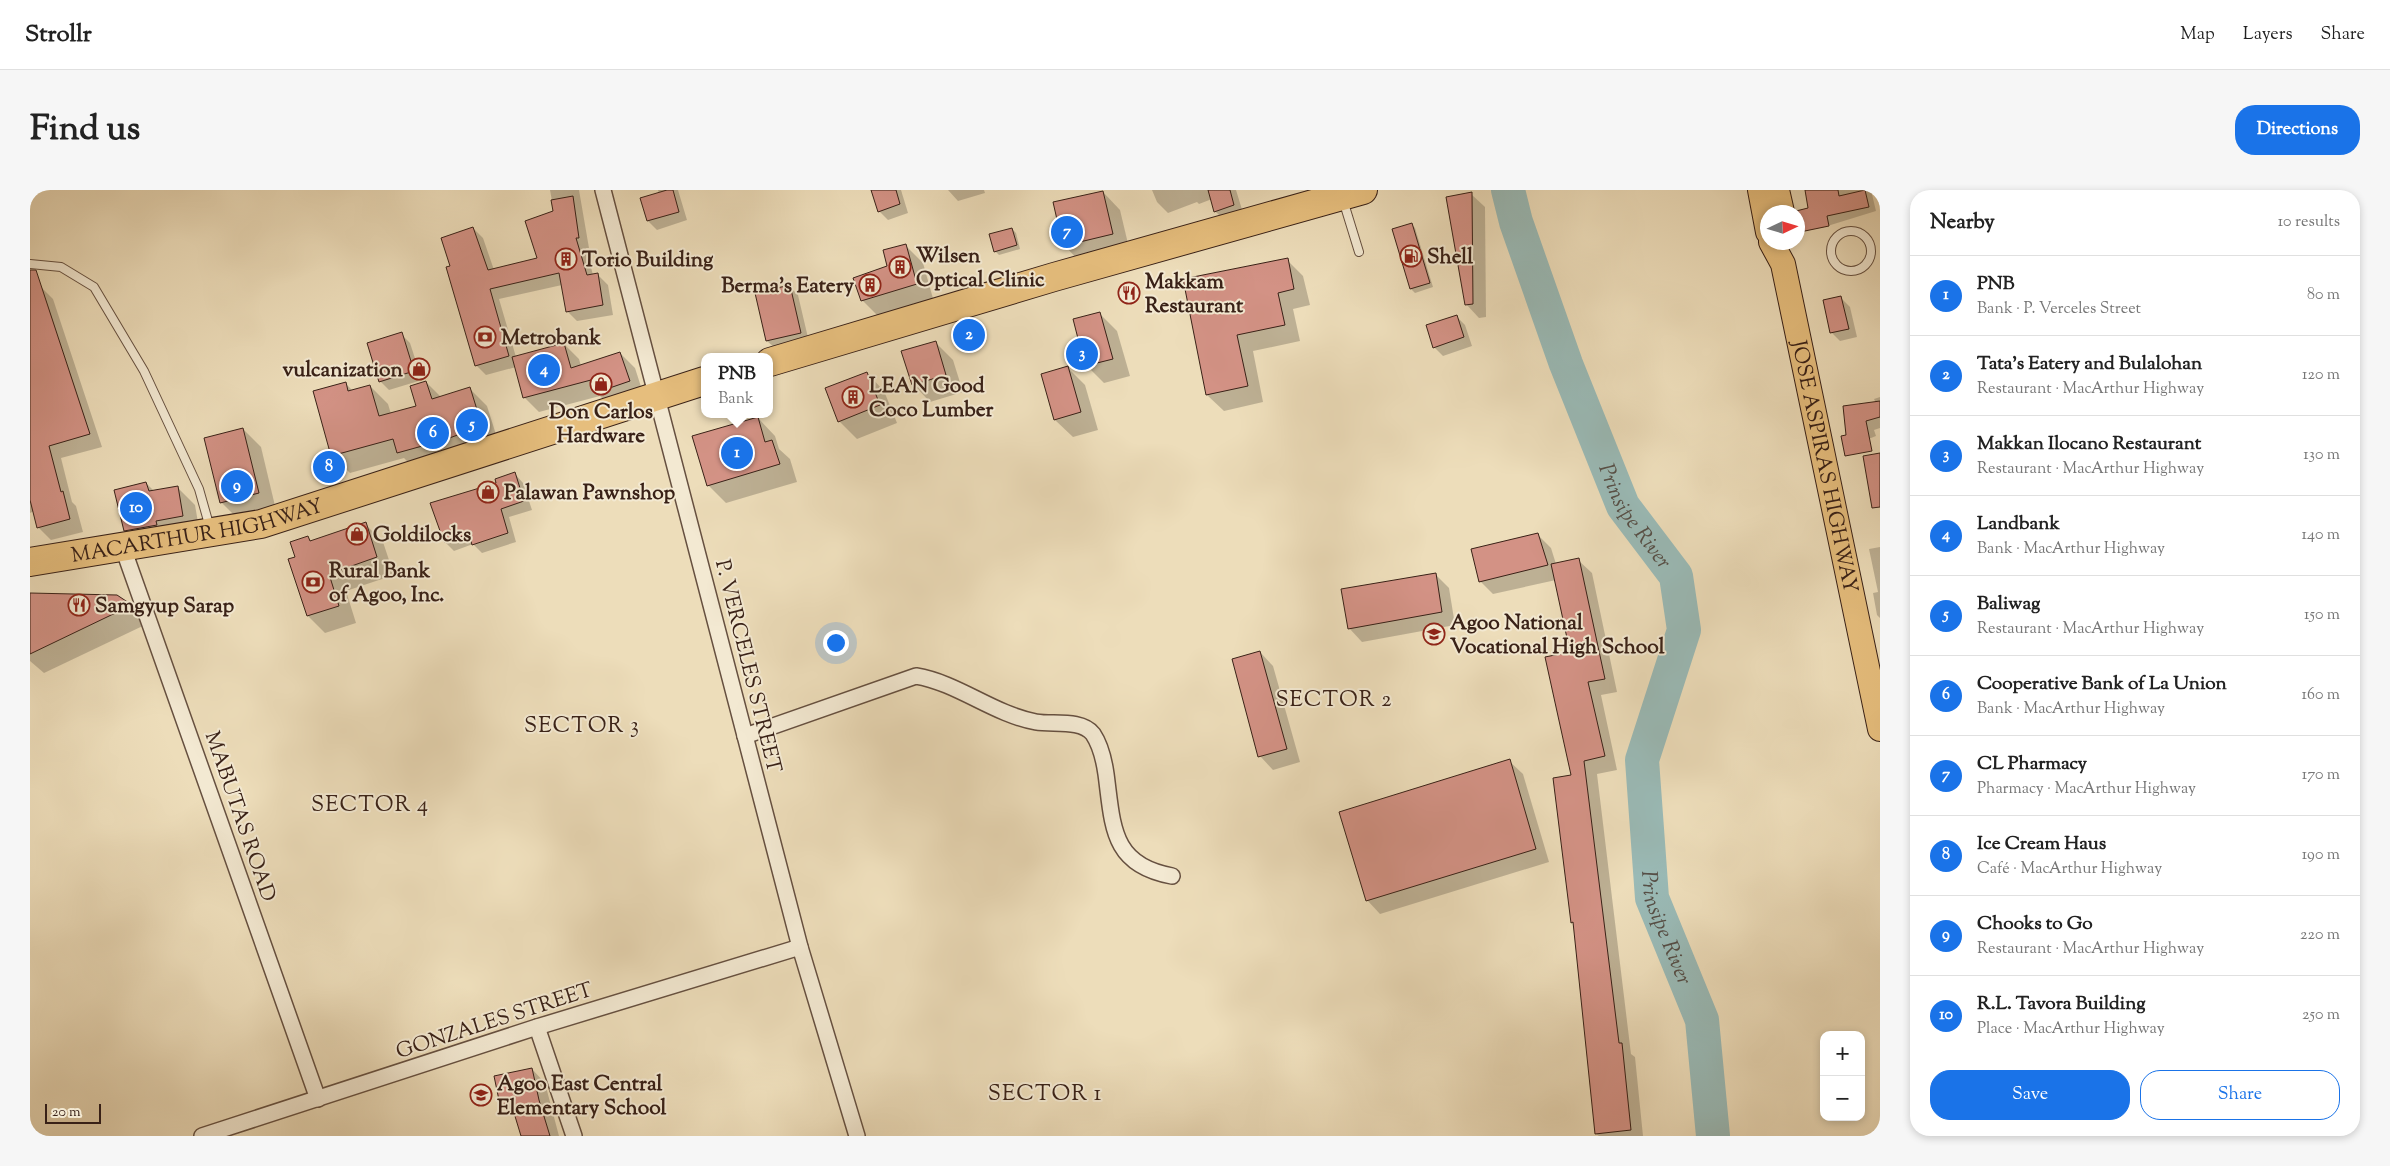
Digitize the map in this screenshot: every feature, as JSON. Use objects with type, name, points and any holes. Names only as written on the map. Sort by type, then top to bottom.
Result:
[{"type":"highway","points":[[773,361],[1054,277],[1353,193]]},
{"type":"highway","name":"MACARTHUR HIGHWAY","points":[[30,562],[123,548],[270,521],[701,382]]},
{"type":"main road","points":[[1760,190],[1763,205]]},
{"type":"main road","points":[[1777,190],[1780,205]]},
{"type":"main road","name":"JOSE ASPIRAS HIGHWAY","points":[[1784,253],[1880,730]]},
{"type":"street","name":"P. VERCELES STREET","points":[[602,190],[800,947],[857,1136]]},
{"type":"street","name":"MABUTAS ROAD","points":[[123,548],[318,1099]]},
{"type":"street","points":[[744,736],[916,676],[932,678],[981,702],[1035,722],[1083,726],[1093,734],[1103,754],[1112,816],[1120,846],[1137,864],[1151,872],[1172,876]]},
{"type":"street","name":"GONZALES STREET","points":[[202,1136],[537,1027],[800,947]]},
{"type":"street","points":[[537,1027],[574,1136]]},
{"type":"lane","points":[[1353,193],[1359,252]]},
{"type":"lane","points":[[1849,230],[1862,234],[1870,246],[1869,260],[1859,270],[1852,271],[1838,267],[1831,256],[1830,249],[1836,236],[1849,230]]},
{"type":"lane","points":[[30,264],[61,267],[94,287],[144,370],[199,489],[212,532]]},
{"type":"building","points":[[673,190],[679,212],[647,221],[640,198]]},
{"type":"building","points":[[871,190],[896,190],[900,204],[878,212]]},
{"type":"building","points":[[1208,190],[1230,190],[1234,205],[1214,212]]},
{"type":"building","points":[[1805,190],[1838,190],[1839,196],[1865,190],[1869,207],[1827,216],[1829,226],[1805,231],[1805,209],[1808,208]]},
{"type":"building","points":[[1103,191],[1113,234],[1063,246],[1053,202]]},
{"type":"building","points":[[1472,192],[1473,304],[1465,305],[1446,197]]},
{"type":"building","points":[[573,196],[579,238],[576,238],[587,275],[598,273],[603,305],[566,312],[559,273],[490,289],[509,356],[475,366],[446,267],[450,266],[441,238],[473,227],[488,270],[537,258],[525,221],[553,211],[551,200]]},
{"type":"building","name":"Shell","points":[[1412,223],[1430,283],[1410,289],[1392,229]]},
{"type":"building","points":[[1012,228],[1017,245],[994,252],[989,234]]},
{"type":"building","points":[[906,244],[917,284],[861,301],[853,278],[887,266],[883,250]]},
{"type":"building","points":[[1288,258],[1294,289],[1278,293],[1285,325],[1237,335],[1248,386],[1206,395],[1183,279]]},
{"type":"building","points":[[30,270],[36,270],[90,434],[49,446],[70,519],[37,528],[30,500]]},
{"type":"building","points":[[790,285],[801,333],[766,341],[755,293]]},
{"type":"building","points":[[1841,296],[1849,329],[1830,333],[1823,300]]},
{"type":"building","points":[[1100,312],[1113,359],[1085,366],[1073,319]]},
{"type":"building","points":[[1457,315],[1464,337],[1433,348],[1426,325]]},
{"type":"building","points":[[402,332],[414,371],[379,382],[367,343]]},
{"type":"building","points":[[936,341],[946,375],[912,385],[901,351]]},
{"type":"building","points":[[564,343],[571,368],[620,352],[630,381],[595,393],[591,380],[523,398],[512,357]]},
{"type":"building","points":[[1068,366],[1081,412],[1054,420],[1041,374]]},
{"type":"building","name":"LEAN Good Coco Lumber","points":[[867,372],[880,405],[838,422],[825,388]]},
{"type":"building","points":[[426,381],[432,399],[470,387],[482,426],[444,440],[397,453],[393,439],[331,456],[313,391],[346,382],[348,391],[370,385],[379,416],[416,406],[410,386]]},
{"type":"building","points":[[1880,401],[1880,417],[1866,421],[1872,451],[1845,456],[1841,436],[1846,435],[1843,406]]},
{"type":"building","points":[[758,418],[765,442],[772,440],[780,464],[707,486],[692,436]]},
{"type":"building","points":[[243,428],[259,493],[220,503],[204,438]]},
{"type":"building","points":[[1880,453],[1880,507],[1872,508],[1863,456]]},
{"type":"building","points":[[515,472],[524,501],[501,509],[508,533],[472,545],[469,534],[444,542],[430,503],[496,483],[495,479]]},
{"type":"building","points":[[146,482],[149,491],[178,486],[183,516],[156,521],[157,525],[124,531],[114,490]]},
{"type":"building","points":[[366,522],[377,557],[329,574],[339,606],[307,616],[288,559],[295,557],[290,542],[308,536],[310,541]]},
{"type":"building","points":[[1538,533],[1548,565],[1479,582],[1471,549]]},
{"type":"building","points":[[1579,558],[1605,679],[1588,682],[1605,756],[1584,761],[1619,1043],[1622,1043],[1631,1130],[1595,1134],[1573,922],[1571,923],[1553,778],[1571,775],[1545,657],[1570,652],[1551,564]]},
{"type":"building","points":[[1436,573],[1442,612],[1348,629],[1341,589]]},
{"type":"building","points":[[30,593],[117,595],[132,605],[30,654]]},
{"type":"building","points":[[1260,651],[1287,749],[1258,757],[1232,659]]},
{"type":"building","points":[[1510,759],[1536,849],[1366,901],[1339,812]]},
{"type":"building","points":[[532,1068],[550,1136],[521,1136],[511,1103],[500,1105],[494,1076]]},
{"type":"waterway","name":"Prinsipe River","points":[[1508,190],[1516,222],[1566,364],[1623,506],[1676,576],[1684,630],[1642,760],[1652,898],[1702,1020],[1713,1136]]},
{"type":"place","name":"CL Pharmacy","points":[[1067,232]]},
{"type":"place","name":"Shell","points":[[1411,256]]},
{"type":"place","name":"Torio Building","points":[[566,259]]},
{"type":"place","name":"Wilsen Optical Clinic","points":[[900,267]]},
{"type":"place","name":"Berma's Eatery","points":[[870,285]]},
{"type":"place","name":"Makkam Restaurant","points":[[1129,293]]},
{"type":"place","name":"Tata's Eatery and Bulalohan","points":[[969,335]]},
{"type":"place","name":"Metrobank","points":[[485,337]]},
{"type":"place","name":"Makkan Ilocano Restaurant","points":[[1082,354]]},
{"type":"place","name":"vulcanization","points":[[419,369]]},
{"type":"place","name":"Landbank","points":[[544,370]]},
{"type":"place","name":"Don Carlos Hardware","points":[[601,384]]},
{"type":"place","name":"LEAN Good Coco Lumber","points":[[853,397]]},
{"type":"place","name":"Baliwag","points":[[472,425]]},
{"type":"place","name":"Cooperative Bank of La Union","points":[[433,433]]},
{"type":"place","name":"PNB","points":[[737,453]]},
{"type":"place","name":"Ice Cream Haus","points":[[329,467]]},
{"type":"place","name":"Chooks to Go","points":[[237,486]]},
{"type":"place","name":"Palawan Pawnshop","points":[[488,492]]},
{"type":"place","name":"R.L. Tavora Building","points":[[136,508]]},
{"type":"place","name":"Goldilocks","points":[[357,534]]},
{"type":"place","name":"Rural Bank of Agoo, Inc.","points":[[313,582]]},
{"type":"place","name":"Samgyup Sarap","points":[[79,605]]},
{"type":"place","name":"Agoo National Vocational High School","points":[[1434,634]]},
{"type":"place","name":"Agoo East Central Elementary School","points":[[481,1095]]},
{"type":"district","name":"SECTOR 2","points":[[1334,698]]},
{"type":"district","name":"SECTOR 3","points":[[582,724]]},
{"type":"district","name":"SECTOR 4","points":[[370,803]]},
{"type":"district","name":"SECTOR 1","points":[[1045,1092]]}]
